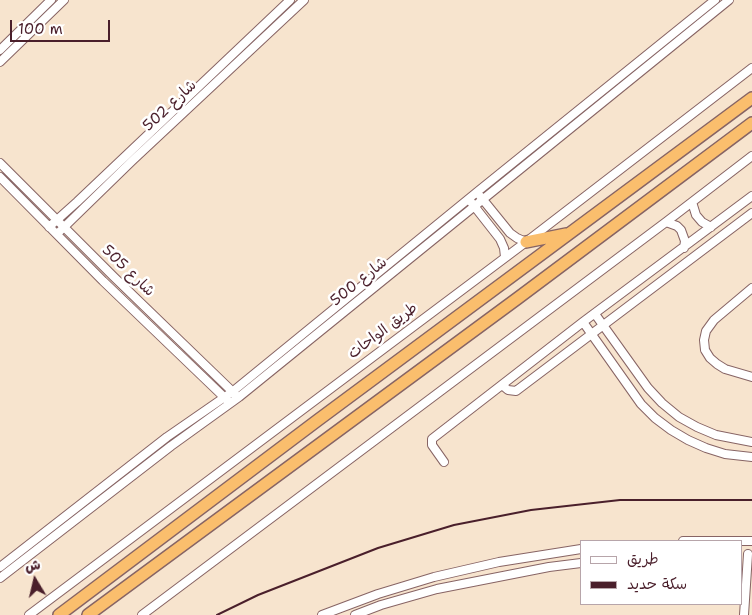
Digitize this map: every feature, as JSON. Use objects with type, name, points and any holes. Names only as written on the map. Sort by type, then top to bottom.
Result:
[{"type":"highway","points":[[59,615],[340,403],[752,98]]},
{"type":"highway","points":[[88,615],[752,123]]},
{"type":"highway","points":[[526,242],[571,233]]},
{"type":"street","points":[[0,50],[52,0]]},
{"type":"street","points":[[0,62],[64,0]]},
{"type":"street","name":"شارع 502","points":[[57,234],[304,0]]},
{"type":"street","name":"شارع 500","points":[[236,395],[477,192],[715,0]]},
{"type":"street","name":"شارع 500","points":[[0,578],[172,446],[431,242],[729,0]]},
{"type":"street","points":[[287,3],[291,12]]},
{"type":"street","name":"شارع 502","points":[[49,227],[287,3]]},
{"type":"street","points":[[688,22],[693,29]]},
{"type":"street","name":"طريق الواحات","points":[[29,615],[526,242],[752,68]]},
{"type":"street","points":[[588,102],[594,109]]},
{"type":"street","points":[[549,134],[555,141]]},
{"type":"street","points":[[142,615],[752,156]]},
{"type":"street","name":"شارع 505","points":[[0,163],[236,395]]},
{"type":"street","name":"شارع 505","points":[[0,177],[132,309],[228,401]]},
{"type":"street","points":[[477,192],[510,233],[526,242]]},
{"type":"street","points":[[444,462],[432,445],[432,439],[583,322],[752,196]]},
{"type":"street","points":[[469,199],[500,239],[505,257]]},
{"type":"street","points":[[692,202],[696,215],[702,222],[711,226]]},
{"type":"street","points":[[502,385],[508,390],[516,391],[752,213]]},
{"type":"street","points":[[666,222],[677,226],[681,230],[685,242],[684,248]]},
{"type":"street","points":[[426,235],[431,242]]},
{"type":"street","points":[[752,288],[714,320],[706,331],[704,340],[705,350],[717,364],[726,369],[752,377]]},
{"type":"street","points":[[595,314],[648,388],[662,404],[679,417],[697,427],[716,435],[752,442]]},
{"type":"street","points":[[583,322],[641,404],[655,418],[671,430],[706,448],[725,454],[752,457]]},
{"type":"street","name":"شارع 500","points":[[0,567],[167,437],[228,401]]},
{"type":"street","points":[[322,615],[378,594],[434,577],[499,562],[580,549]]},
{"type":"street","points":[[744,615],[747,554]]},
{"type":"street","points":[[355,615],[437,589],[580,563]]},
{"type":"street","points":[[735,615],[740,615]]},
{"type":"railway","points":[[217,615],[258,595],[378,548],[454,525],[531,510],[620,500],[752,500]]}]
